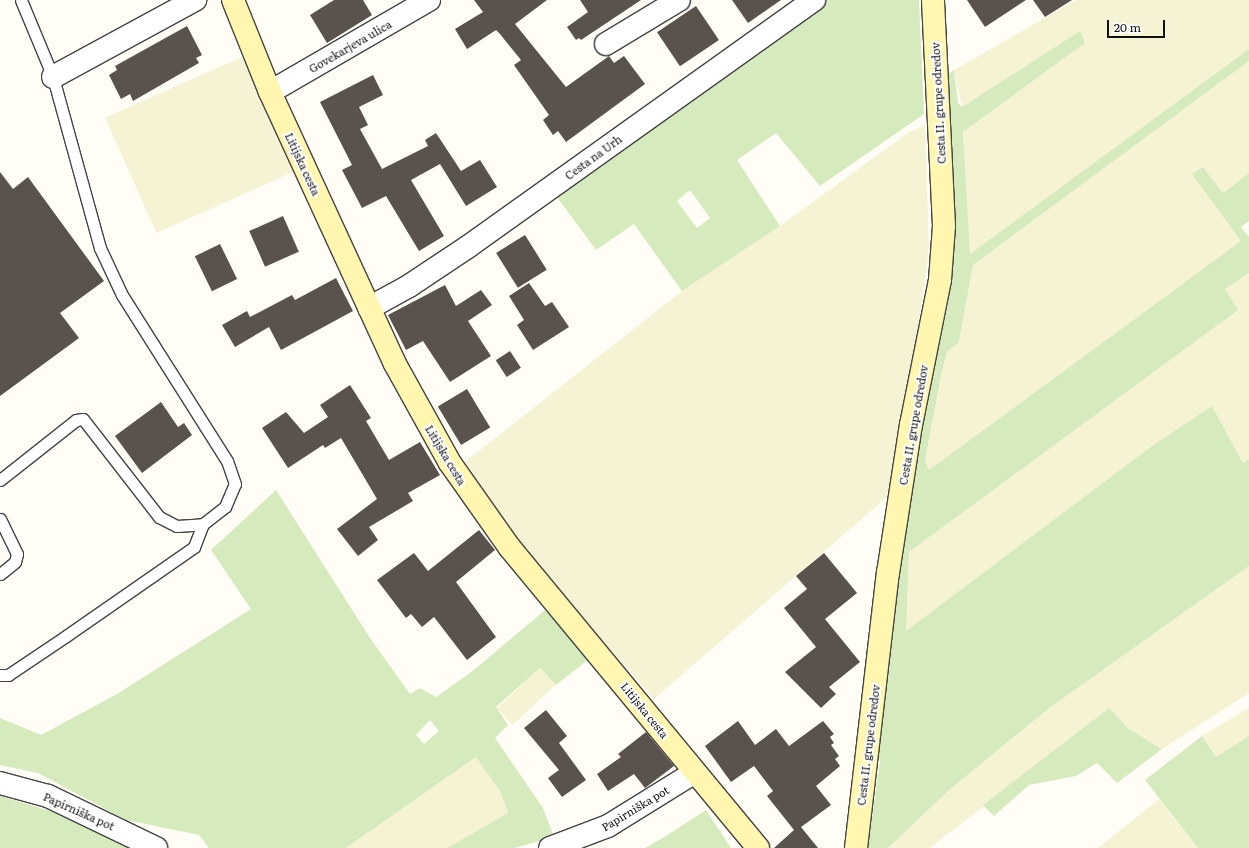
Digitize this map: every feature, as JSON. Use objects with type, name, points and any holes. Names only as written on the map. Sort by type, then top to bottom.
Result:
[{"type":"main road","name":"Litijska cesta","points":[[233,0],[270,92],[398,369],[471,497],[694,772],[758,848]]},
{"type":"main road","name":"Cesta II. grupe odredov","points":[[856,848],[888,573],[912,425],[940,280],[944,226],[933,0]]},
{"type":"street","points":[[53,77],[195,0]]},
{"type":"street","name":"Govekarjeva ulica","points":[[270,92],[429,0]]},
{"type":"street","points":[[606,44],[679,0]]},
{"type":"street","name":"Cesta na Urh","points":[[369,308],[409,286],[469,246],[814,0]]},
{"type":"street","name":"Papirniška pot","points":[[550,848],[608,826],[694,772]]},
{"type":"street","name":"Papirniška pot","points":[[0,783],[48,796],[156,848]]},
{"type":"lane","points":[[0,675],[8,675],[194,547],[203,524],[225,507],[235,484],[227,461],[122,295],[100,248],[53,77],[21,0]]},
{"type":"lane","points":[[0,480],[76,420],[83,419],[158,517],[177,526],[203,524]]},
{"type":"lane","points":[[0,519],[17,554],[15,562],[0,574]]},
{"type":"shaded area","points":[[1076,0],[1249,0],[1249,49],[969,255],[963,132],[1085,43],[1080,32],[962,107],[954,70]]},
{"type":"shaded area","points":[[244,56],[295,171],[156,233],[105,118]]},
{"type":"shaded area","points":[[1249,61],[1249,173],[1223,193],[1203,167],[1192,174],[1242,241],[929,470],[925,460],[942,371],[947,352],[959,342],[973,265]]},
{"type":"shaded area","points":[[925,125],[929,249],[912,370],[887,497],[654,699],[544,574],[503,520],[465,462],[682,291],[780,226],[909,132]]},
{"type":"shaded area","points":[[1249,273],[1249,459],[1243,463],[1212,406],[906,631],[909,552],[1237,310],[1225,289]]},
{"type":"shaded area","points":[[1249,566],[1249,693],[1162,749],[1129,729],[1109,708],[930,848],[888,848],[948,791],[1048,709]]},
{"type":"shaded area","points":[[540,668],[556,685],[513,725],[497,708]]},
{"type":"shaded area","points":[[1249,708],[1249,736],[1216,757],[1202,736]]},
{"type":"shaded area","points":[[476,757],[501,793],[508,813],[447,848],[346,848]]},
{"type":"shaded area","points":[[1159,799],[1198,848],[1098,848]]},
{"type":"green space","points":[[823,0],[919,0],[924,114],[820,186],[776,133],[737,160],[780,226],[682,291],[634,224],[596,250],[554,193]],"holes":[[[690,190],[710,218],[697,228],[677,201]]]},
{"type":"green space","points":[[1080,31],[1085,43],[963,132],[970,254],[1249,49],[1249,61],[973,265],[959,342],[947,352],[942,371],[925,460],[929,470],[1241,241],[1192,174],[1203,167],[1223,193],[1249,173],[1249,221],[1241,227],[1249,237],[1249,273],[1225,289],[1238,310],[909,552],[906,631],[1152,446],[1212,406],[1243,463],[1249,459],[1249,566],[1048,709],[948,791],[888,848],[868,848],[880,761],[876,744],[912,475],[949,299],[955,232],[947,75],[954,70],[958,103],[962,107]]},
{"type":"green space","points":[[276,490],[370,638],[410,694],[420,688],[436,697],[474,670],[545,610],[589,659],[556,685],[540,668],[496,707],[508,725],[495,738],[543,808],[554,837],[514,848],[447,848],[508,813],[501,793],[476,757],[346,848],[209,848],[199,835],[126,820],[38,773],[0,765],[0,718],[41,735],[117,694],[251,609],[211,550]],"holes":[[[430,720],[439,731],[424,744],[416,735]]]},
{"type":"green space","points":[[1109,708],[1129,729],[1162,749],[1117,783],[1097,763],[1076,776],[1029,785],[994,816],[983,805]]},
{"type":"green space","points":[[1202,736],[1216,757],[1249,736],[1249,848],[1198,848],[1145,780]]},
{"type":"green space","points":[[0,796],[53,812],[131,848],[0,848]]},
{"type":"green space","points":[[706,810],[731,848],[645,848],[666,836]]},
{"type":"building","points":[[334,0],[363,0],[372,15],[327,43],[310,15]]},
{"type":"building","points":[[474,0],[547,0],[515,24],[566,87],[609,56],[614,63],[624,56],[645,84],[566,142],[558,131],[553,135],[543,120],[549,115],[514,65],[521,60],[496,30],[467,49],[455,29],[483,12]]},
{"type":"building","points":[[580,0],[641,0],[581,40],[579,38],[576,40],[567,27],[588,12]]},
{"type":"building","points":[[732,0],[781,0],[748,23]]},
{"type":"building","points":[[967,0],[1026,0],[985,27]]},
{"type":"building","points":[[1033,0],[1072,0],[1045,17]]},
{"type":"building","points":[[696,6],[719,40],[680,66],[657,32]]},
{"type":"building","points":[[187,26],[202,55],[196,58],[199,63],[133,101],[130,94],[121,99],[109,75],[117,70],[115,66]]},
{"type":"building","points":[[373,75],[383,95],[359,107],[368,125],[360,129],[382,169],[428,146],[425,140],[436,133],[461,171],[480,160],[497,187],[466,206],[440,164],[411,180],[444,236],[419,251],[386,196],[362,208],[342,170],[352,165],[320,102]]},
{"type":"building","points":[[0,172],[13,189],[28,177],[104,281],[60,313],[79,338],[0,396]]},
{"type":"building","points":[[283,216],[299,252],[265,267],[249,231]]},
{"type":"building","points":[[525,235],[547,270],[518,288],[496,253]]},
{"type":"building","points":[[220,244],[237,279],[212,291],[195,256]]},
{"type":"building","points":[[336,278],[353,311],[281,350],[269,327],[235,347],[222,325],[247,311],[250,317],[292,295],[295,300]]},
{"type":"building","points":[[529,283],[545,306],[552,302],[569,327],[533,350],[517,325],[524,320],[509,296]]},
{"type":"building","points":[[445,285],[456,306],[481,290],[492,305],[468,321],[491,356],[450,382],[423,341],[406,350],[388,315]]},
{"type":"building","points":[[510,351],[521,368],[507,377],[496,360]]},
{"type":"building","points":[[350,385],[371,418],[366,421],[389,460],[420,442],[440,475],[408,493],[413,501],[369,527],[378,540],[358,556],[337,529],[377,499],[341,438],[325,448],[323,445],[288,468],[262,428],[286,412],[304,433],[328,417],[320,405]]},
{"type":"building","points":[[467,389],[490,428],[461,445],[438,407]]},
{"type":"building","points":[[161,402],[178,427],[184,423],[192,435],[142,473],[115,436]]},
{"type":"building","points":[[479,530],[495,550],[456,582],[496,637],[467,660],[434,617],[422,627],[411,614],[406,618],[377,580],[414,553],[428,571]]},
{"type":"building","points":[[824,553],[857,593],[825,619],[860,662],[829,687],[836,694],[821,708],[785,672],[816,647],[784,608],[807,589],[796,576]]},
{"type":"building","points":[[546,710],[567,736],[559,743],[586,780],[562,797],[548,778],[559,770],[524,728]]},
{"type":"building","points":[[738,721],[755,745],[776,729],[789,746],[823,721],[834,734],[830,737],[834,743],[831,745],[839,756],[835,759],[840,766],[816,786],[831,805],[801,827],[818,848],[774,848],[794,830],[767,796],[773,791],[754,766],[731,782],[705,746]]},
{"type":"building","points":[[646,732],[674,766],[645,788],[634,774],[608,791],[597,774],[621,757],[618,754]]}]
